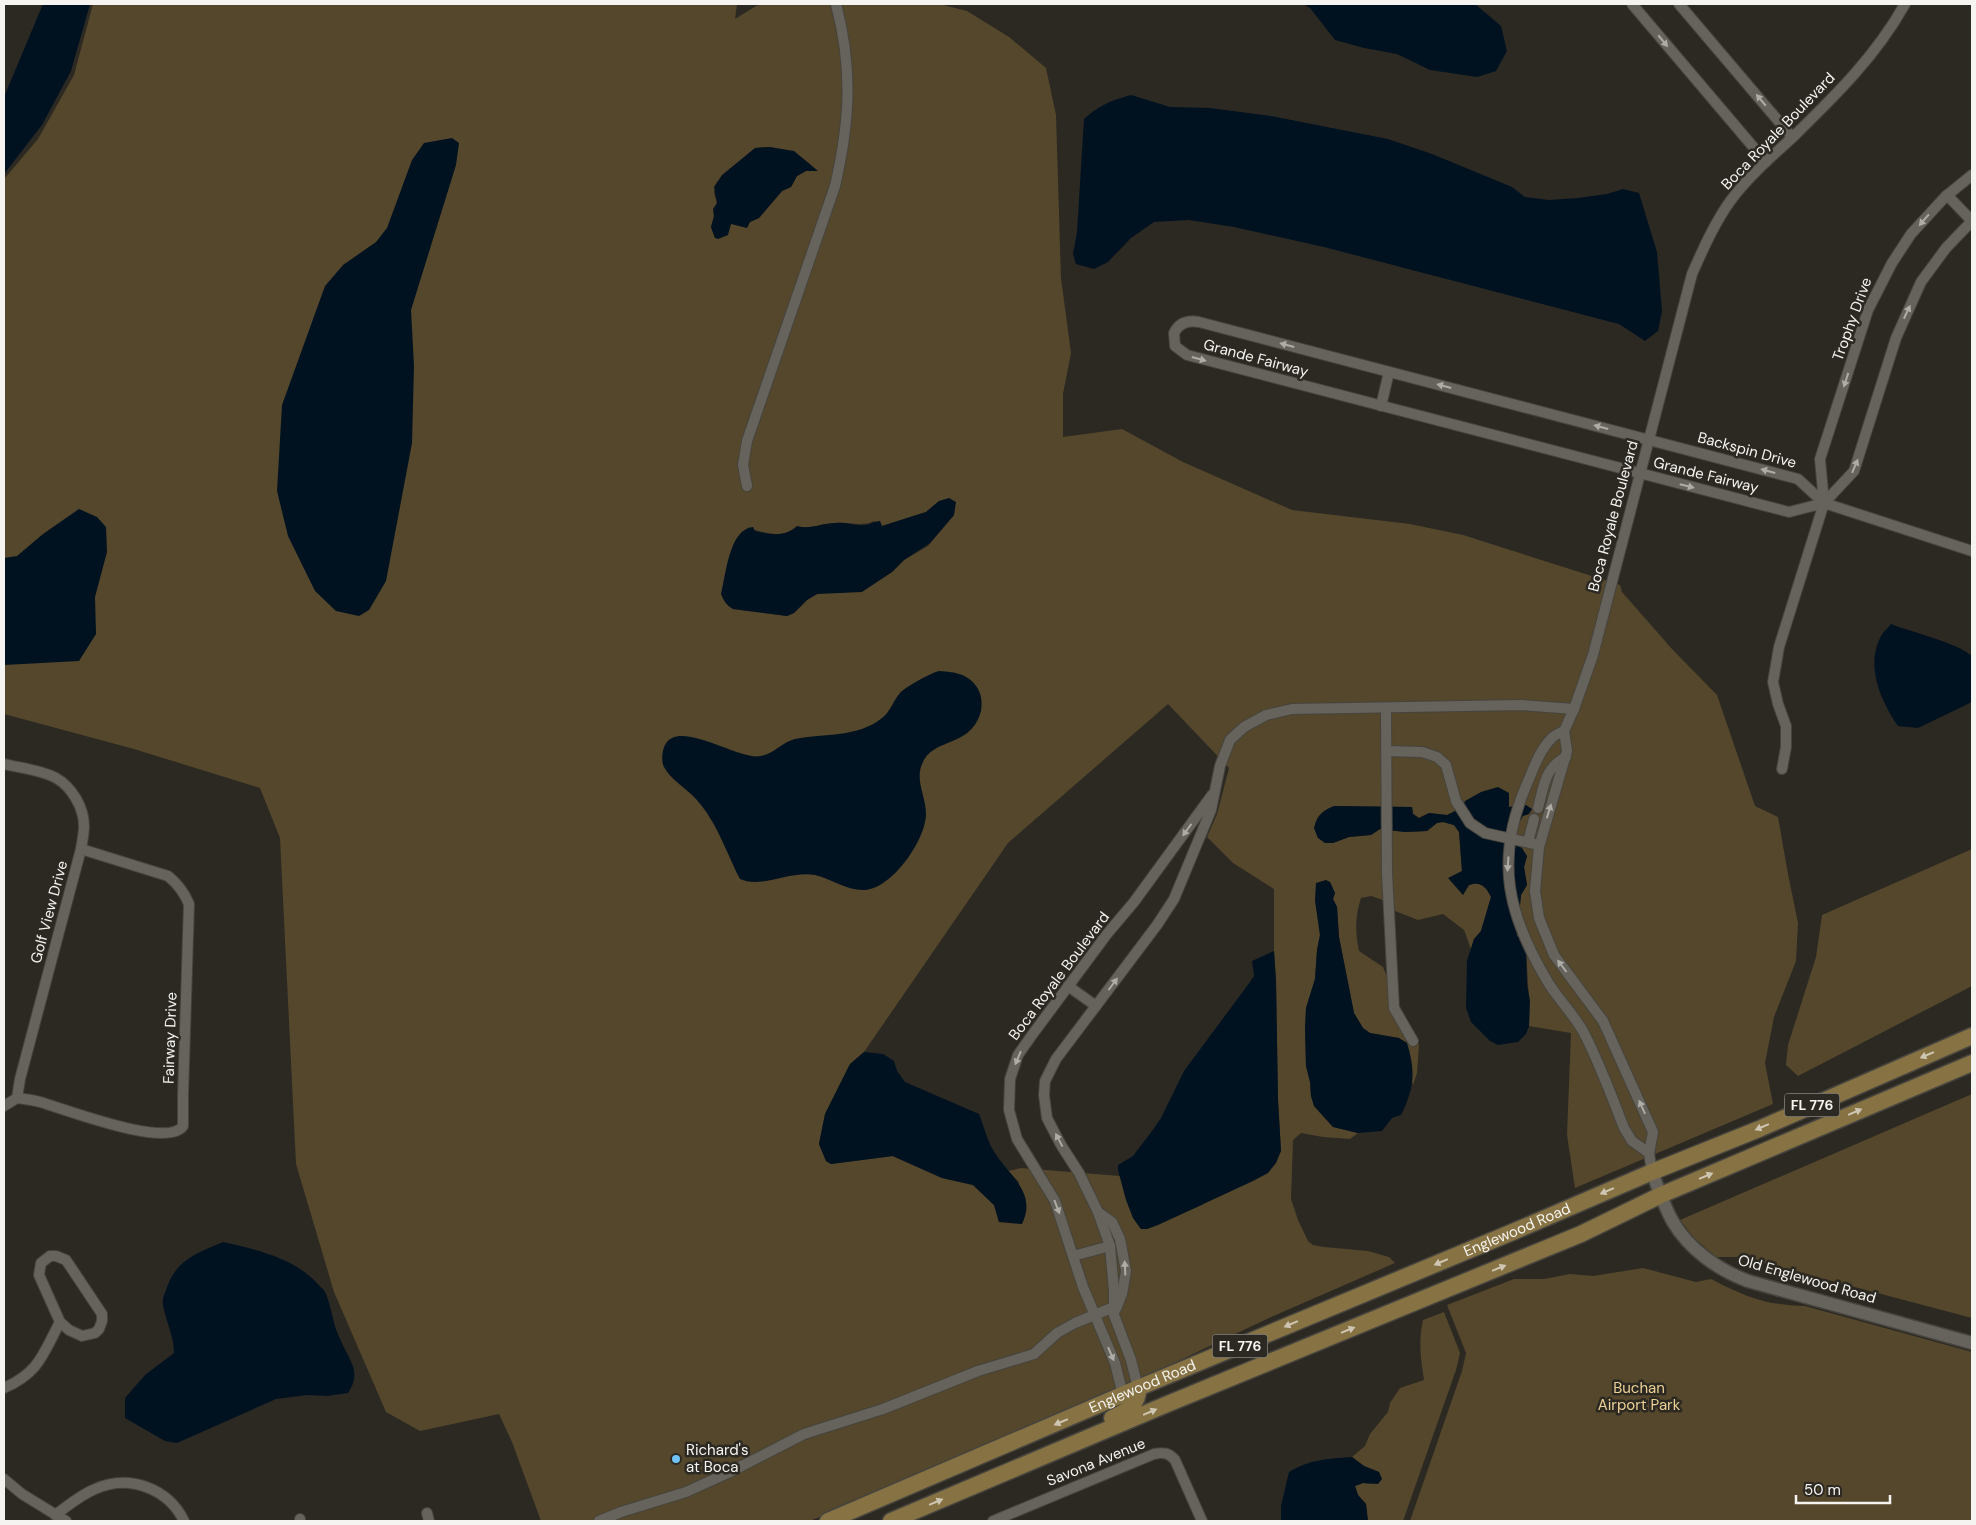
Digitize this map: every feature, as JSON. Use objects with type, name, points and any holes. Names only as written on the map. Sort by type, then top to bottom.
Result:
[{"type":"main road","name":"FL 776","points":[[1652,1172],[1759,1129],[1972,1036]]},
{"type":"main road","name":"FL 776","points":[[1661,1195],[1972,1063]]},
{"type":"main road","name":"Englewood Road","points":[[828,1521],[1138,1388],[1652,1172]]},
{"type":"main road","name":"Englewood Road","points":[[891,1521],[1582,1234],[1661,1195]]},
{"type":"main road","points":[[1021,1466],[1036,1450],[1124,1413],[1132,1407],[1136,1400],[1138,1388]]},
{"type":"street","points":[[748,486],[743,465],[747,441],[835,186],[844,141],[848,95],[847,70],[844,38],[836,4]]},
{"type":"street","points":[[1632,4],[1766,162]]},
{"type":"street","points":[[1679,4],[1792,138]]},
{"type":"street","name":"Boca Royale Boulevard","points":[[1138,1388],[1131,1360],[1114,1311],[1110,1246],[1098,1212],[1079,1173],[1047,1118],[1044,1095],[1045,1082],[1056,1059],[1157,925],[1174,899],[1211,810],[1220,766],[1230,740],[1244,727],[1266,715],[1292,709],[1522,705],[1574,709],[1593,655],[1692,274],[1708,239],[1731,201],[1753,174],[1857,73],[1886,35],[1905,4]]},
{"type":"street","name":"Trophy Drive","points":[[1782,769],[1786,733],[1774,692],[1774,670],[1779,647],[1824,503],[1820,459],[1868,310],[1883,278],[1901,248],[1921,223],[1947,196],[1972,175]]},
{"type":"street","points":[[1947,196],[1972,221]]},
{"type":"street","name":"Trophy Drive","points":[[1824,503],[1854,471],[1896,338],[1921,282],[1946,248],[1972,221]]},
{"type":"street","name":"Grande Fairway","points":[[1648,439],[1193,321],[1183,323],[1174,333],[1175,346],[1187,355],[1640,474],[1789,512],[1824,503]]},
{"type":"street","points":[[1381,406],[1389,372]]},
{"type":"street","name":"Backspin Drive","points":[[1648,439],[1798,479],[1824,503],[1972,551]]},
{"type":"street","points":[[1386,708],[1387,873],[1394,1008],[1414,1041]]},
{"type":"street","points":[[1574,709],[1564,731],[1567,751],[1566,758],[1539,845],[1535,891],[1539,918],[1554,955],[1603,1021],[1653,1132],[1649,1153],[1652,1172]]},
{"type":"street","points":[[1564,731],[1552,738],[1531,774],[1512,826],[1508,871],[1512,902],[1523,935],[1550,985],[1584,1032],[1624,1128],[1632,1141],[1649,1153]]},
{"type":"street","points":[[1386,751],[1422,752],[1437,757],[1446,765],[1456,801],[1470,823],[1485,833],[1539,845]]},
{"type":"street","points":[[1538,808],[1546,778],[1554,764],[1566,758]]},
{"type":"street","name":"Golf View Drive","points":[[4,764],[56,778],[76,798],[82,813],[84,826],[81,849],[20,1079],[17,1098]]},
{"type":"street","points":[[1531,774],[1546,778]]},
{"type":"street","name":"Boca Royale Boulevard","points":[[1123,1395],[1115,1363],[1083,1287],[1055,1201],[1017,1139],[1009,1110],[1010,1079],[1018,1055],[1068,986],[1134,902],[1215,790]]},
{"type":"street","points":[[1528,842],[1534,819]]},
{"type":"street","name":"Fairway Drive","points":[[17,1098],[38,1102],[149,1133],[175,1132],[181,1130],[184,1126],[183,1095],[189,904],[178,884],[168,876],[81,849]]},
{"type":"street","points":[[1068,986],[1096,1006]]},
{"type":"street","points":[[4,1106],[17,1098]]},
{"type":"street","name":"Old Englewood Road","points":[[1652,1172],[1674,1223],[1688,1242],[1715,1265],[1738,1277],[1972,1343]]},
{"type":"street","points":[[599,1521],[621,1512],[686,1492],[804,1434],[883,1409],[978,1371],[1034,1354],[1057,1333],[1075,1322],[1094,1314],[1114,1311],[1122,1294],[1126,1271],[1120,1240],[1112,1222],[1098,1212]]},
{"type":"street","points":[[1073,1256],[1110,1246]]},
{"type":"street","points":[[50,1256],[66,1260],[102,1314],[99,1329],[89,1336],[82,1336],[69,1330],[60,1322],[39,1275],[41,1263],[50,1256]]},
{"type":"street","points":[[4,1388],[19,1382],[35,1368],[60,1322]]},
{"type":"street","name":"Savona Avenue","points":[[993,1521],[1154,1454],[1164,1452],[1175,1460],[1202,1521]]},
{"type":"street","points":[[4,1479],[22,1494],[66,1521]]},
{"type":"street","points":[[55,1515],[95,1489],[125,1482],[150,1488],[162,1494],[172,1502],[184,1521]]},
{"type":"green space","points":[[93,4],[737,4],[735,19],[756,6],[764,4],[939,4],[967,11],[1009,37],[1046,68],[1056,115],[1061,278],[1071,353],[1063,394],[1063,437],[1122,429],[1183,462],[1292,510],[1410,524],[1463,535],[1620,585],[1622,592],[1672,649],[1717,695],[1755,806],[1778,817],[1798,923],[1796,961],[1774,1017],[1765,1063],[1773,1104],[1575,1188],[1567,1135],[1571,1033],[1529,1026],[1526,947],[1525,943],[1517,936],[1521,895],[1527,885],[1524,867],[1527,856],[1514,844],[1526,805],[1509,807],[1509,793],[1462,807],[1447,815],[1429,813],[1419,818],[1413,814],[1412,807],[1334,806],[1328,808],[1317,818],[1315,827],[1318,838],[1333,843],[1349,837],[1371,835],[1380,829],[1405,832],[1427,831],[1437,823],[1443,822],[1454,825],[1459,832],[1462,871],[1458,874],[1462,895],[1469,885],[1480,884],[1491,897],[1481,931],[1474,939],[1471,949],[1464,930],[1443,914],[1418,920],[1395,911],[1383,900],[1371,896],[1361,898],[1356,924],[1359,951],[1383,967],[1401,1011],[1419,1045],[1417,1073],[1413,1085],[1399,1038],[1370,1033],[1363,1028],[1354,1013],[1339,937],[1337,907],[1333,899],[1335,893],[1330,882],[1315,900],[1320,935],[1315,979],[1306,1008],[1305,1029],[1306,1066],[1311,1096],[1314,1106],[1333,1127],[1358,1133],[1350,1139],[1301,1133],[1293,1140],[1291,1199],[1308,1241],[1313,1245],[1368,1251],[1389,1257],[1395,1263],[1269,1318],[1136,1381],[1130,1382],[1130,1384],[810,1521],[541,1521],[512,1442],[499,1414],[420,1431],[386,1412],[334,1292],[296,1164],[280,838],[260,788],[134,749],[4,714],[4,179],[38,139],[74,75]],"holes":[[[769,147],[796,154],[817,171],[806,171],[797,176],[791,187],[782,191],[759,218],[750,222],[731,224],[727,232],[715,238],[711,227],[717,203],[714,193],[717,182],[755,148]],[[939,501],[954,515],[928,546],[904,560],[892,572],[870,586],[842,593],[817,594],[807,600],[794,613],[787,616],[733,609],[755,530],[782,534],[797,526],[807,527],[831,523],[860,524],[874,521],[882,526],[926,512]],[[1168,704],[1229,768],[1217,814],[1207,837],[1233,863],[1274,889],[1274,951],[1281,1151],[1202,1205],[1147,1229],[1141,1229],[1133,1218],[1120,1176],[1021,1168],[1008,1171],[1019,1182],[999,1222],[994,1205],[973,1185],[942,1178],[892,1156],[831,1164],[826,1161],[819,1144],[825,1114],[850,1064],[864,1052],[1008,843]]]},
{"type":"green space","points":[[1972,849],[1972,986],[1798,1076],[1786,1065],[1788,1045],[1816,957],[1822,915]]},
{"type":"green space","points":[[1972,1094],[1972,1318],[1741,1257],[1716,1257],[1694,1238],[1680,1220]]},
{"type":"green space","name":"Buchan Airport Park","points":[[1643,1268],[1696,1282],[1711,1279],[1756,1299],[1778,1304],[1805,1306],[1972,1352],[1972,1521],[1410,1521],[1462,1371],[1466,1353],[1447,1305],[1514,1279],[1544,1279],[1570,1274],[1593,1276]]},
{"type":"green space","points":[[1444,1312],[1460,1353],[1456,1370],[1403,1521],[1368,1521],[1366,1504],[1358,1495],[1355,1486],[1363,1483],[1371,1484],[1379,1472],[1364,1466],[1352,1457],[1365,1446],[1370,1434],[1388,1412],[1390,1403],[1400,1388],[1424,1380],[1420,1343],[1423,1320]]},
{"type":"water","points":[[43,4],[90,4],[71,71],[42,125],[4,174],[4,97]]},
{"type":"water","points":[[1303,4],[1475,4],[1501,26],[1507,51],[1496,71],[1477,77],[1430,70],[1397,54],[1335,40],[1310,8]]},
{"type":"water","points":[[1131,95],[1170,107],[1210,108],[1271,116],[1388,139],[1432,154],[1512,187],[1525,197],[1549,200],[1578,198],[1607,194],[1623,189],[1639,193],[1657,252],[1662,311],[1658,331],[1645,341],[1619,324],[1324,247],[1234,227],[1189,220],[1154,222],[1131,238],[1108,262],[1094,269],[1076,264],[1073,254],[1077,232],[1084,119],[1106,104]]},
{"type":"water","points":[[452,138],[459,143],[456,165],[411,310],[414,366],[412,443],[386,581],[369,610],[359,616],[336,611],[315,591],[288,536],[277,491],[282,405],[325,286],[343,265],[376,242],[387,228],[412,160],[424,143]]},
{"type":"water","points":[[769,147],[794,151],[818,171],[806,171],[797,176],[791,187],[782,191],[759,218],[750,222],[747,228],[731,224],[728,235],[718,239],[715,238],[711,227],[714,217],[713,209],[717,203],[714,187],[722,175],[755,148]]},
{"type":"water","points":[[949,498],[956,502],[954,515],[930,543],[862,592],[817,594],[807,600],[794,613],[787,616],[733,609],[726,603],[721,594],[730,554],[739,536],[745,530],[753,527],[755,531],[782,534],[797,526],[807,527],[831,523],[867,525],[880,521],[882,526],[926,512],[939,501]]},
{"type":"water","points":[[79,509],[97,517],[106,527],[107,552],[95,597],[96,634],[79,661],[4,665],[4,558],[17,556],[43,534]]},
{"type":"water","points":[[1891,624],[1945,642],[1972,656],[1972,702],[1918,728],[1898,726],[1886,706],[1877,683],[1875,671],[1876,647],[1882,634]]},
{"type":"water","points":[[939,671],[956,673],[971,680],[980,694],[981,711],[976,723],[969,731],[936,749],[923,762],[920,781],[926,807],[925,824],[914,849],[906,861],[897,872],[876,887],[865,890],[852,889],[815,875],[805,874],[757,882],[740,879],[710,817],[696,799],[667,772],[663,765],[662,756],[665,745],[672,738],[683,736],[710,742],[739,753],[761,756],[795,739],[840,734],[862,729],[882,718],[903,690],[918,680]]},
{"type":"water","points":[[1498,787],[1509,793],[1509,807],[1526,805],[1532,809],[1529,814],[1523,816],[1519,823],[1514,844],[1522,848],[1527,856],[1524,867],[1527,885],[1521,895],[1517,936],[1525,943],[1526,947],[1527,984],[1530,1001],[1529,1026],[1526,1034],[1518,1042],[1498,1045],[1490,1041],[1471,1022],[1466,1008],[1467,961],[1474,939],[1481,931],[1491,897],[1480,884],[1469,885],[1463,895],[1448,878],[1462,871],[1459,832],[1454,825],[1443,822],[1437,823],[1427,831],[1405,832],[1380,829],[1371,835],[1349,837],[1333,843],[1325,843],[1318,838],[1314,828],[1321,814],[1334,806],[1412,807],[1413,814],[1419,818],[1429,813],[1447,815],[1462,808],[1465,801],[1481,792]]},
{"type":"water","points":[[1326,880],[1330,882],[1335,893],[1333,899],[1337,907],[1339,937],[1354,1013],[1363,1028],[1370,1033],[1399,1038],[1407,1043],[1410,1053],[1412,1080],[1409,1097],[1401,1115],[1392,1118],[1382,1131],[1358,1133],[1333,1127],[1314,1106],[1311,1096],[1306,1066],[1306,1008],[1315,979],[1320,935],[1315,900],[1316,883]]},
{"type":"water","points":[[1274,951],[1281,1151],[1276,1163],[1268,1173],[1253,1181],[1158,1225],[1141,1229],[1133,1218],[1126,1200],[1118,1165],[1133,1156],[1161,1118],[1184,1071],[1254,976],[1252,961]]},
{"type":"water","points":[[864,1052],[883,1054],[894,1061],[897,1071],[905,1082],[979,1114],[993,1150],[1024,1193],[1026,1213],[1022,1224],[999,1222],[994,1205],[973,1185],[942,1178],[893,1156],[831,1164],[826,1161],[819,1144],[825,1114],[850,1064]]},
{"type":"water","points":[[223,1242],[260,1251],[285,1261],[307,1274],[316,1282],[326,1294],[338,1335],[351,1361],[354,1373],[352,1386],[348,1393],[276,1399],[177,1443],[165,1441],[125,1418],[125,1398],[145,1375],[174,1353],[173,1341],[163,1301],[175,1271],[181,1264],[196,1254]]},
{"type":"water","points":[[1352,1457],[1364,1466],[1379,1472],[1382,1479],[1378,1484],[1363,1483],[1355,1486],[1358,1495],[1366,1504],[1368,1521],[1281,1521],[1281,1506],[1289,1472],[1312,1462]]},
{"type":"place","name":"Richard's at Boca","points":[[676,1459]]}]
